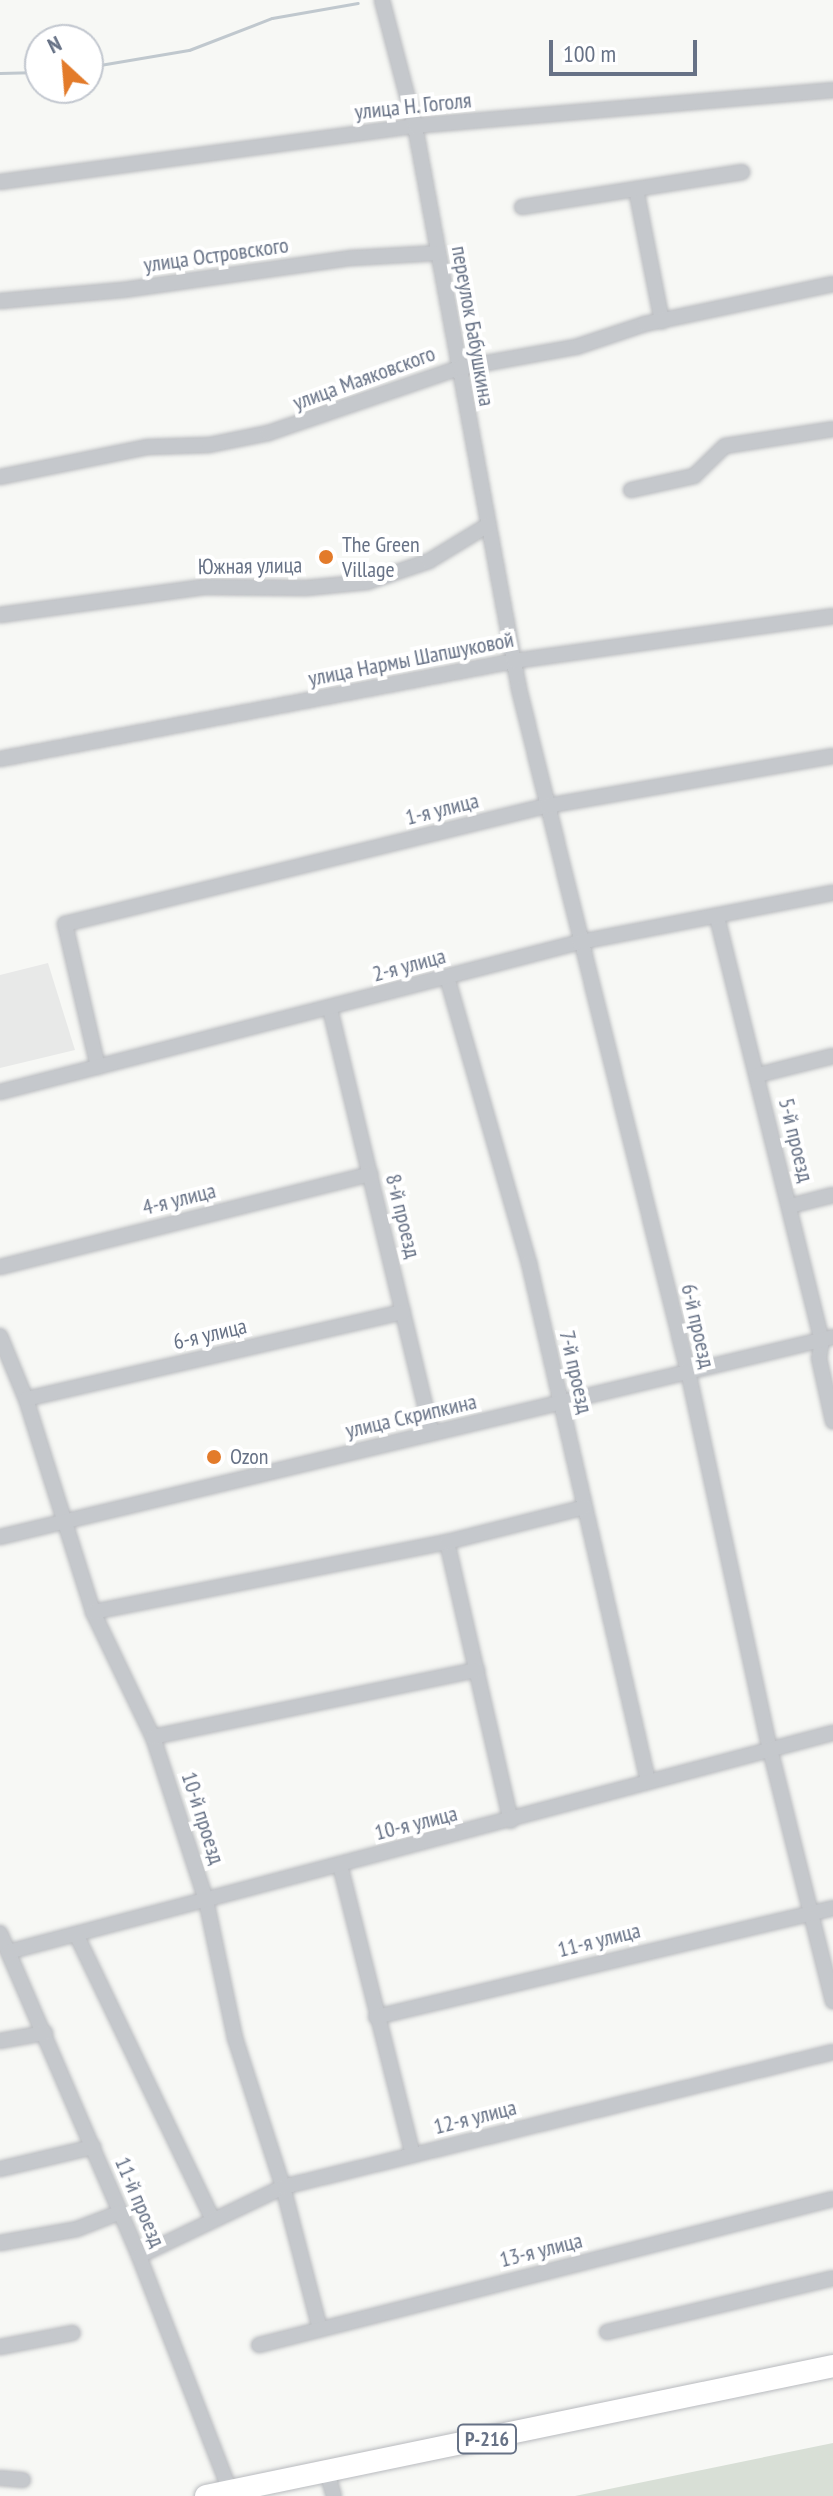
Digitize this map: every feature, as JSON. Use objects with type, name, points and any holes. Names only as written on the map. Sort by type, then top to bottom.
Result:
[{"type":"highway","name":"Р-216","points":[[206,2496],[833,2366]]},
{"type":"street","name":"переулок Бабушкина","points":[[382,0],[415,126],[514,661]]},
{"type":"street","name":"улица Н. Гоголя","points":[[0,182],[415,126],[833,90]]},
{"type":"street","points":[[522,207],[742,172]]},
{"type":"street","points":[[636,189],[662,321]]},
{"type":"street","name":"улица Островского","points":[[0,301],[123,290],[352,258],[438,253]]},
{"type":"street","name":"улица Маяковского","points":[[0,477],[79,459],[209,445],[303,425],[459,368],[576,347],[662,321],[833,284]]},
{"type":"street","points":[[631,490],[694,476],[725,446],[833,429]]},
{"type":"street","name":"Южная улица","points":[[0,615],[204,587],[306,588],[368,582],[429,561],[488,525]]},
{"type":"street","name":"улица Нармы Шапшуковой","points":[[0,759],[514,661],[833,616]]},
{"type":"street","name":"6-й проезд","points":[[514,661],[580,942],[688,1371],[770,1749],[833,2001]]},
{"type":"street","name":"1-я улица","points":[[98,1067],[65,924],[547,806],[833,756]]},
{"type":"street","name":"2-я улица","points":[[0,1092],[580,942],[833,893]]},
{"type":"street","name":"5-й проезд","points":[[717,917],[790,1206],[827,1338],[819,1358],[833,1421]]},
{"type":"street","name":"7-й проезд","points":[[447,977],[529,1263],[648,1781]]},
{"type":"street","name":"8-й проезд","points":[[330,1009],[432,1433]]},
{"type":"street","points":[[758,1075],[833,1056]]},
{"type":"street","name":"4-я улица","points":[[0,1267],[370,1174]]},
{"type":"street","points":[[790,1206],[833,1195]]},
{"type":"street","name":"6-я улица","points":[[26,1399],[403,1312]]},
{"type":"street","name":"10-й проезд","points":[[0,1336],[26,1399],[93,1612],[153,1737],[206,1900],[235,2038],[283,2187],[320,2329]]},
{"type":"street","name":"улица Скрипкина","points":[[0,1537],[827,1338]]},
{"type":"street","points":[[93,1612],[447,1542],[585,1507]]},
{"type":"street","points":[[447,1542],[511,1821]]},
{"type":"street","points":[[153,1737],[477,1670]]},
{"type":"street","name":"10-я улица","points":[[8,1952],[511,1821],[648,1781],[833,1733]]},
{"type":"street","points":[[340,1865],[413,2155]]},
{"type":"street","name":"11-я улица","points":[[376,2017],[833,1908]]},
{"type":"street","name":"11-й проезд","points":[[0,1933],[121,2212],[230,2491]]},
{"type":"street","points":[[76,1934],[213,2220]]},
{"type":"street","points":[[0,2041],[45,2033]]},
{"type":"street","name":"12-я улица","points":[[139,2256],[283,2187],[833,2052]]},
{"type":"street","points":[[0,2169],[93,2147]]},
{"type":"street","name":"13-я улица","points":[[259,2345],[833,2199]]},
{"type":"street","points":[[0,2243],[77,2229],[121,2212]]},
{"type":"street","points":[[607,2332],[833,2278]]},
{"type":"street","points":[[0,2347],[73,2333]]},
{"type":"street","points":[[327,2472],[334,2496]]},
{"type":"street","points":[[0,2478],[23,2480]]},
{"type":"shaded area","points":[[48,963],[75,1050],[0,1068],[0,975]]},
{"type":"shaded area","points":[[833,2443],[833,2496],[575,2496]]},
{"type":"waterway","points":[[104,64],[189,50],[272,18],[358,3]]},
{"type":"waterway","points":[[0,73],[24,72]]},
{"type":"place","name":"The Green Village","points":[[326,557]]},
{"type":"place","name":"Ozon","points":[[214,1457]]}]
